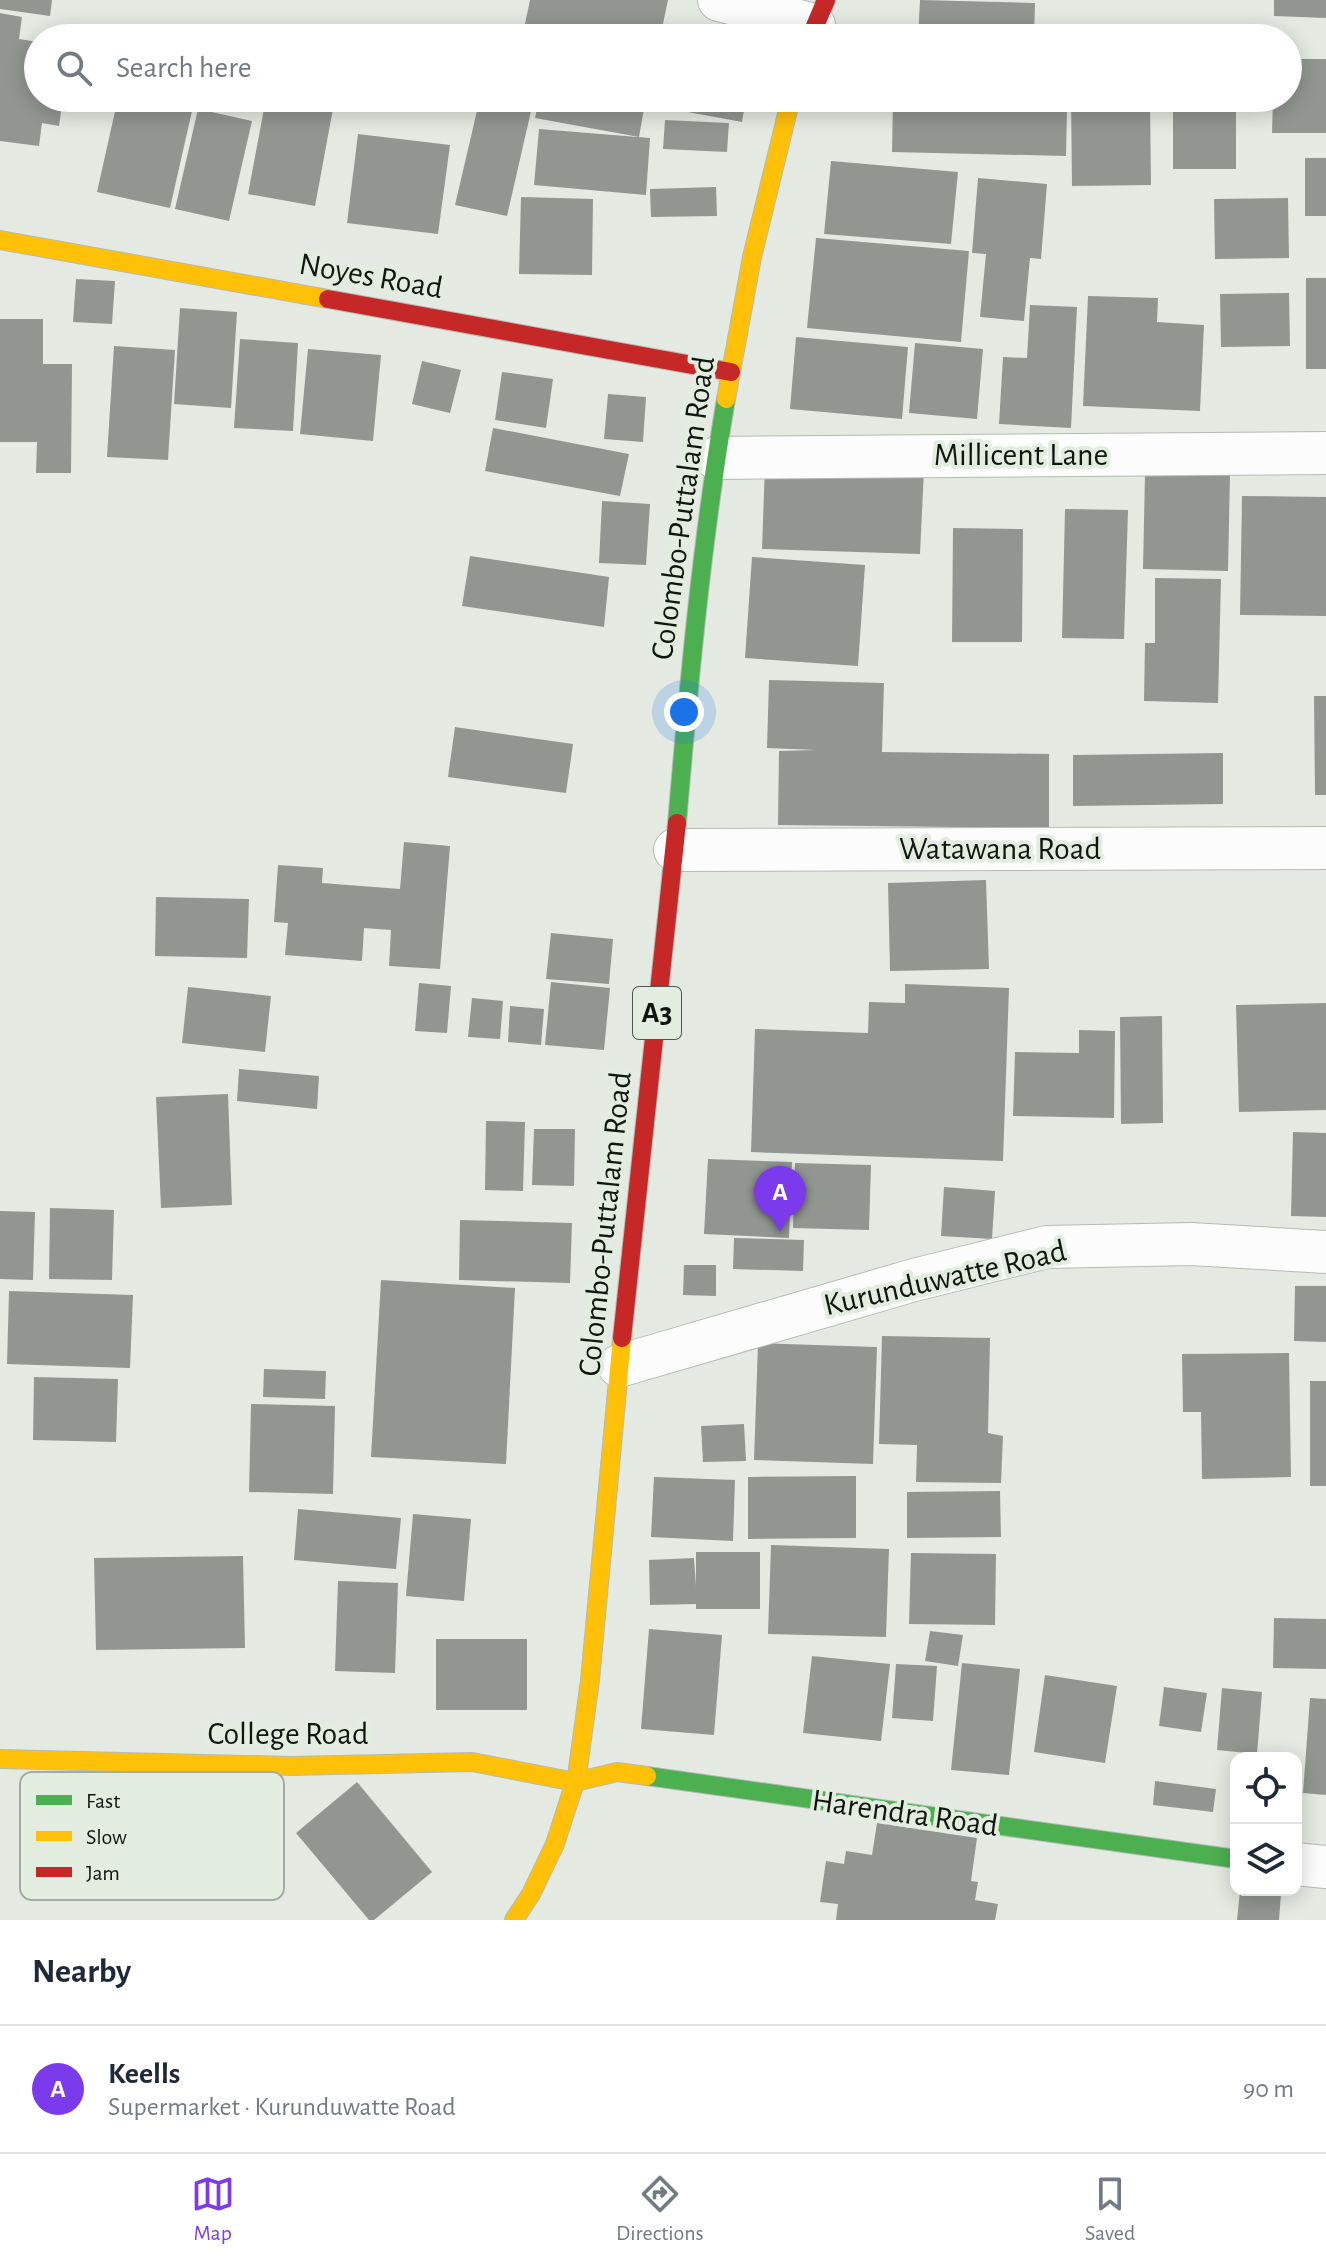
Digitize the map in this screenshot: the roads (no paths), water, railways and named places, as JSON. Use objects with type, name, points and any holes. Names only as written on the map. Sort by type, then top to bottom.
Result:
[{"type":"main road","name":"Colombo-Puttalam Road","points":[[514,1920],[531,1894],[555,1844],[575,1782],[590,1680],[619,1366],[675,850],[692,645],[716,458],[731,372],[752,257],[788,112]]},
{"type":"main road","name":"Noyes Road","points":[[0,240],[731,372]]},
{"type":"main road","name":"College Road","points":[[0,1759],[292,1766],[472,1762],[575,1782]]},
{"type":"main road","name":"Harendra Road","points":[[575,1782],[617,1772],[1230,1858]]},
{"type":"street","points":[[719,0],[817,21]]},
{"type":"street","name":"Millicent Lane","points":[[716,458],[1326,453]]},
{"type":"street","name":"Watawana Road","points":[[675,850],[1326,848]]},
{"type":"street","name":"Kurunduwatte Road","points":[[619,1366],[914,1280],[1047,1247],[1191,1244],[1326,1252]]},
{"type":"street","points":[[1302,1865],[1326,1867]]},
{"type":"place","name":"Keells","points":[[780,1232]]}]
